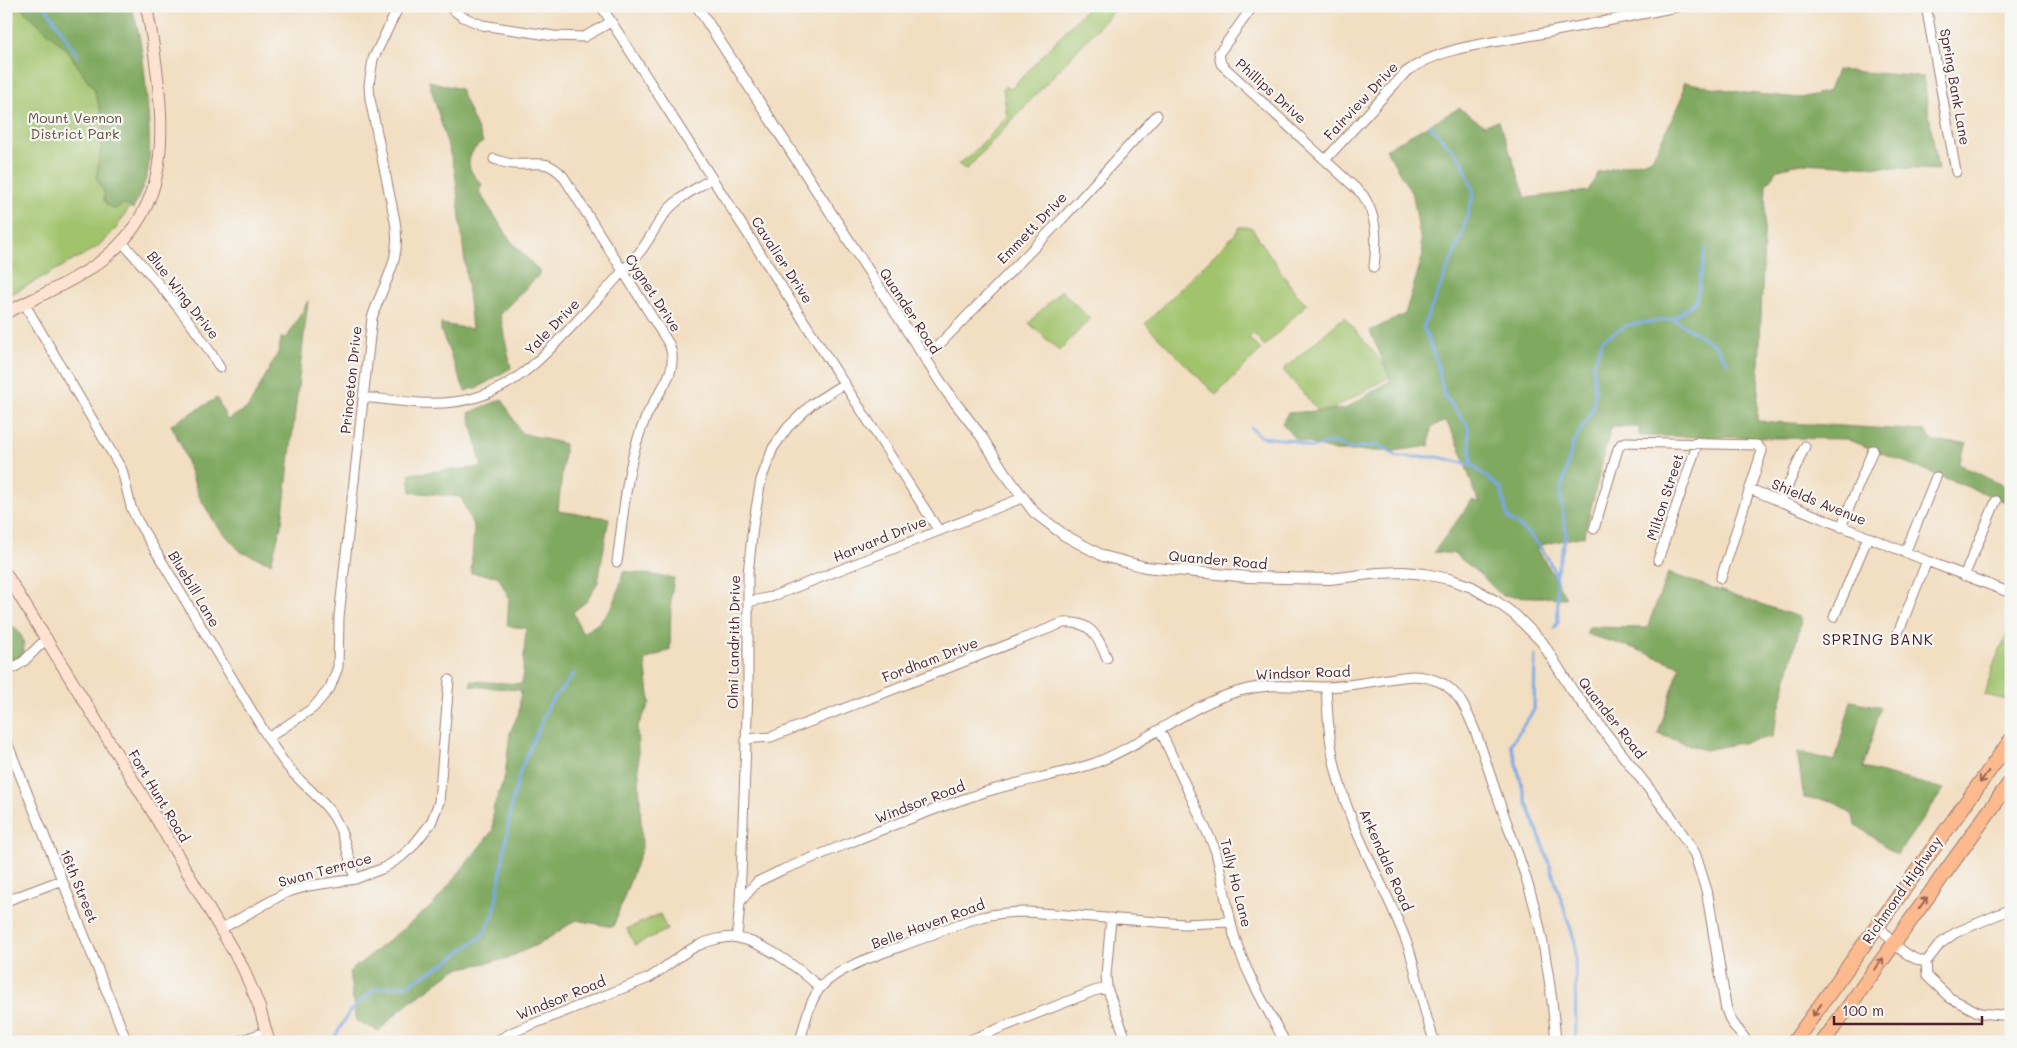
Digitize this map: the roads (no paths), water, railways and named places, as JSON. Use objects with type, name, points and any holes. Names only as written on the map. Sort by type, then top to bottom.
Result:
[{"type":"highway","name":"Richmond Highway","points":[[1794,1042],[2011,740]]},
{"type":"highway","name":"Richmond Highway","points":[[1823,1042],[2011,781]]},
{"type":"main road","points":[[6,312],[97,264],[122,242],[139,219],[150,198],[156,182],[161,155],[161,111],[154,41],[146,6]]},
{"type":"main road","name":"Fort Hunt Road","points":[[6,574],[47,638],[221,929],[254,993],[267,1037]]},
{"type":"street","name":"Princeton Drive","points":[[268,738],[313,708],[330,688],[337,673],[339,660],[338,617],[372,318],[393,267],[397,241],[395,221],[370,99],[370,72],[377,47],[399,6]]},
{"type":"street","points":[[448,6],[463,17],[482,25],[554,36],[584,37],[611,22]]},
{"type":"street","name":"Cavalier Drive","points":[[600,6],[939,530]]},
{"type":"street","name":"Quander Road","points":[[696,6],[947,392],[981,436],[1022,498],[1034,512],[1064,535],[1103,556],[1145,567],[1248,577],[1292,579],[1350,578],[1378,573],[1399,572],[1425,574],[1449,579],[1472,588],[1509,610],[1542,642],[1572,690],[1671,816],[1695,854],[1707,892],[1726,1008],[1731,1021],[1747,1042]]},
{"type":"street","name":"Phillips Drive","points":[[1253,6],[1224,45],[1217,65],[1326,159],[1363,195],[1369,204],[1375,220],[1377,238],[1374,267]]},
{"type":"street","name":"Fairview Drive","points":[[1326,159],[1390,89],[1417,64],[1444,53],[1681,6]]},
{"type":"street","name":"Spring Bank Lane","points":[[1926,6],[1956,172]]},
{"type":"street","name":"Emmett Drive","points":[[925,359],[1062,219],[1157,115]]},
{"type":"street","name":"Cygnet Drive","points":[[494,159],[511,164],[543,163],[557,170],[563,176],[670,344],[674,360],[670,375],[646,415],[635,447],[628,482],[617,562]]},
{"type":"street","name":"Yale Drive","points":[[363,398],[441,404],[471,399],[500,389],[520,377],[538,363],[623,272],[643,248],[664,214],[673,205],[712,178]]},
{"type":"street","name":"Blue Wing Drive","points":[[122,242],[167,292],[220,368]]},
{"type":"street","name":"Bluebill Lane","points":[[24,304],[122,470],[131,508],[137,520],[268,738],[295,776],[317,796],[334,817],[342,834],[355,879]]},
{"type":"street","name":"Olmi Landrith Drive","points":[[737,937],[748,689],[748,574],[753,526],[762,480],[769,457],[782,434],[812,404],[845,383]]},
{"type":"street","name":"Shields Avenue","points":[[1594,529],[1621,444],[1631,441],[1757,445],[1762,451],[1750,489],[1927,562],[2011,593]]},
{"type":"street","name":"Milton Street","points":[[1658,560],[1698,442]]},
{"type":"street","points":[[1781,502],[1805,446]]},
{"type":"street","points":[[1841,527],[1873,450]]},
{"type":"street","points":[[1905,553],[1936,477]]},
{"type":"street","points":[[1721,578],[1750,489]]},
{"type":"street","name":"Harvard Drive","points":[[748,602],[771,598],[1022,498]]},
{"type":"street","points":[[1964,576],[1996,501]]},
{"type":"street","points":[[1834,617],[1868,537]]},
{"type":"street","points":[[1898,633],[1927,562]]},
{"type":"street","name":"Fordham Drive","points":[[746,739],[771,737],[1063,623],[1079,623],[1091,629],[1097,636],[1107,658]]},
{"type":"street","points":[[6,673],[24,660],[47,638]]},
{"type":"street","name":"Windsor Road","points":[[740,902],[757,882],[782,870],[956,801],[989,790],[1066,772],[1097,762],[1160,730],[1209,702],[1238,691],[1269,685],[1289,684],[1326,687],[1356,685],[1412,676],[1423,677],[1442,683],[1461,702],[1480,746],[1524,870],[1540,926],[1550,983],[1556,1042]]},
{"type":"street","name":"Swan Terrace","points":[[221,929],[274,898],[293,890],[355,879],[384,868],[401,857],[424,833],[434,817],[441,790],[449,680]]},
{"type":"street","name":"Arkendale Road","points":[[1326,687],[1328,727],[1340,788],[1408,945],[1435,1042]]},
{"type":"street","name":"Tally Ho Lane","points":[[1160,730],[1215,849],[1230,922],[1244,962],[1258,993],[1285,1042]]},
{"type":"street","name":"16th Street","points":[[6,740],[127,1042]]},
{"type":"street","points":[[6,901],[62,880]]},
{"type":"street","points":[[2011,909],[1955,933],[1940,944],[1926,962],[1927,976],[1950,998],[1980,1013],[2011,1016]]},
{"type":"street","name":"Belle Haven Road","points":[[800,1042],[808,1013],[820,988],[830,978],[842,971],[981,917],[1003,913],[1027,912],[1184,924],[1230,922]]},
{"type":"street","points":[[1111,918],[1106,975],[1107,988],[1127,1042]]},
{"type":"street","points":[[1878,925],[1909,957],[1926,962]]},
{"type":"street","points":[[737,937],[760,946],[784,960],[805,973],[820,988]]},
{"type":"street","name":"Windsor Road","points":[[495,1042],[514,1032],[649,978],[698,945],[737,937]]},
{"type":"street","points":[[965,1042],[1094,991],[1107,988]]},
{"type":"street","points":[[236,1042],[267,1037]]},
{"type":"waterway","points":[[45,6],[78,56]]},
{"type":"waterway","points":[[1429,125],[1462,160],[1474,193],[1460,240],[1423,327],[1437,362],[1444,395],[1468,426],[1472,465],[1501,489],[1508,518],[1536,542],[1552,566],[1557,591],[1558,622],[1554,628]]},
{"type":"waterway","points":[[1673,319],[1696,301],[1706,248]]},
{"type":"waterway","points":[[1556,575],[1566,535],[1560,493],[1573,444],[1593,409],[1595,391],[1593,366],[1603,339],[1628,325],[1673,319],[1715,345],[1728,363]]},
{"type":"waterway","points":[[1251,428],[1261,437],[1291,440],[1311,448],[1334,442],[1349,449],[1379,445],[1398,457],[1438,457],[1472,465]]},
{"type":"waterway","points":[[1535,656],[1534,710],[1511,744],[1526,801],[1547,856],[1575,942],[1576,1042]]},
{"type":"waterway","points":[[332,1042],[350,1011],[375,989],[407,985],[447,962],[483,935],[494,914],[512,803],[520,771],[550,703],[574,674]]},
{"type":"district","name":"SPRING BANK","points":[[1878,640]]},
{"type":"park label","name":"Mount Vernon District Park","points":[[75,126]]}]
